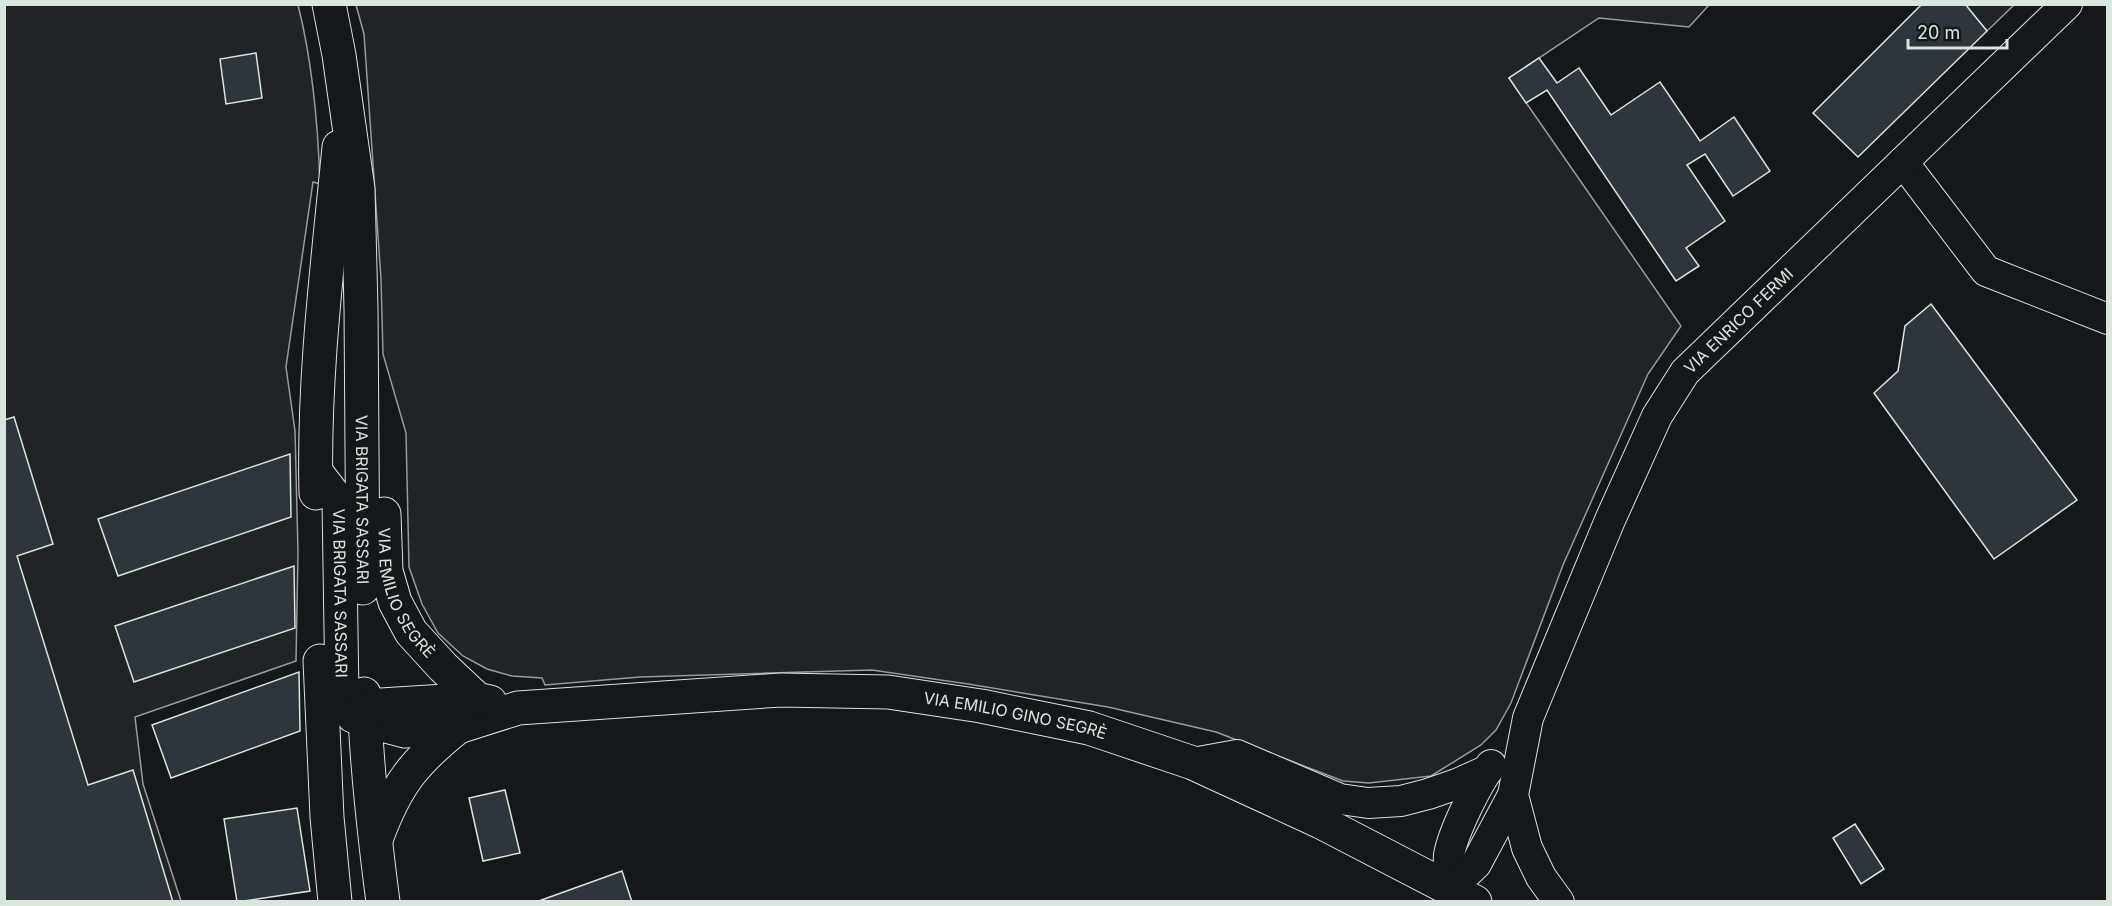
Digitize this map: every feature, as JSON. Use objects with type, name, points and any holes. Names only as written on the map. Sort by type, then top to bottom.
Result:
[{"type":"street","name":"VIA BRIGATA SASSARI","points":[[329,4],[339,55],[343,97],[358,189],[365,711],[375,842],[383,902]]},
{"type":"street","name":"VIA ENRICO FERMI","points":[[1528,718],[1647,437],[1657,416],[1685,372],[2067,4]]},
{"type":"street","name":"VIA BRIGATA SASSARI","points":[[335,902],[326,806],[316,472],[321,326],[343,97]]},
{"type":"street","points":[[1903,162],[1986,271],[2108,319]]},
{"type":"street","name":"VIA BRIGATA SASSARI","points":[[316,472],[339,502],[342,693],[365,711]]},
{"type":"street","name":"VIA EMILIO SEGRÈ","points":[[362,472],[384,498],[386,571],[395,602],[411,632],[443,668],[477,699]]},
{"type":"street","name":"VIA EMILIO GINO SEGRÈ","points":[[518,708],[781,690],[888,692],[981,706],[1089,728],[1193,763],[1322,822],[1463,895]]},
{"type":"street","name":"VIA EMILIO SEGRÈ","points":[[365,711],[381,705],[477,699],[518,708]]},
{"type":"street","points":[[358,902],[348,822],[345,720],[365,711],[386,726],[405,731],[458,728],[518,708]]},
{"type":"street","points":[[1463,895],[1449,856],[1455,838],[1465,812],[1488,770],[1528,718]]},
{"type":"street","points":[[1463,895],[1476,864],[1514,795],[1528,718]]},
{"type":"street","points":[[375,842],[389,805],[402,783],[418,762],[458,728]]},
{"type":"street","points":[[1193,763],[1237,755],[1340,799],[1368,803],[1401,801],[1428,794],[1488,770]]},
{"type":"street","points":[[1514,795],[1527,848],[1541,877],[1559,902]]},
{"type":"shaded area","points":[[5,5],[298,5],[303,27],[314,94],[320,184],[313,182],[286,367],[295,431],[298,553],[296,661],[135,717],[143,784],[181,901],[5,902]]},
{"type":"shaded area","points":[[356,5],[1709,5],[1689,27],[1599,18],[1509,78],[1681,326],[1648,374],[1563,565],[1511,703],[1496,730],[1481,745],[1431,776],[1369,783],[1343,781],[1216,732],[1108,707],[872,670],[640,677],[545,685],[542,678],[512,676],[487,669],[463,656],[438,633],[422,604],[409,567],[406,433],[383,354],[381,279],[364,34]]},
{"type":"shaded area","points":[[1965,5],[2014,5],[1987,31]]},
{"type":"building","points":[[1918,4],[1965,4],[1987,31],[1858,157],[1813,113],[1920,6]]},
{"type":"building","points":[[256,53],[262,98],[226,104],[220,59]]},
{"type":"building","points":[[1539,58],[1557,83],[1579,68],[1611,115],[1660,82],[1700,141],[1734,117],[1770,171],[1733,196],[1705,154],[1687,165],[1725,221],[1686,248],[1699,266],[1676,281],[1547,90],[1526,103],[1509,78]]},
{"type":"building","points":[[1931,304],[2077,500],[1994,559],[1874,393],[1898,371],[1905,326]]},
{"type":"building","points":[[14,417],[53,544],[17,556],[88,785],[133,770],[173,902],[4,902],[4,420]]},
{"type":"building","points":[[290,454],[291,517],[118,576],[98,519]]},
{"type":"building","points":[[294,566],[295,628],[134,682],[115,626]]},
{"type":"building","points":[[299,672],[300,731],[171,778],[152,725]]},
{"type":"building","points":[[505,790],[520,853],[483,861],[469,798]]},
{"type":"building","points":[[297,808],[310,891],[237,902],[224,819]]},
{"type":"building","points":[[1855,824],[1884,869],[1861,884],[1833,838]]},
{"type":"building","points":[[622,871],[632,902],[536,902]]}]
